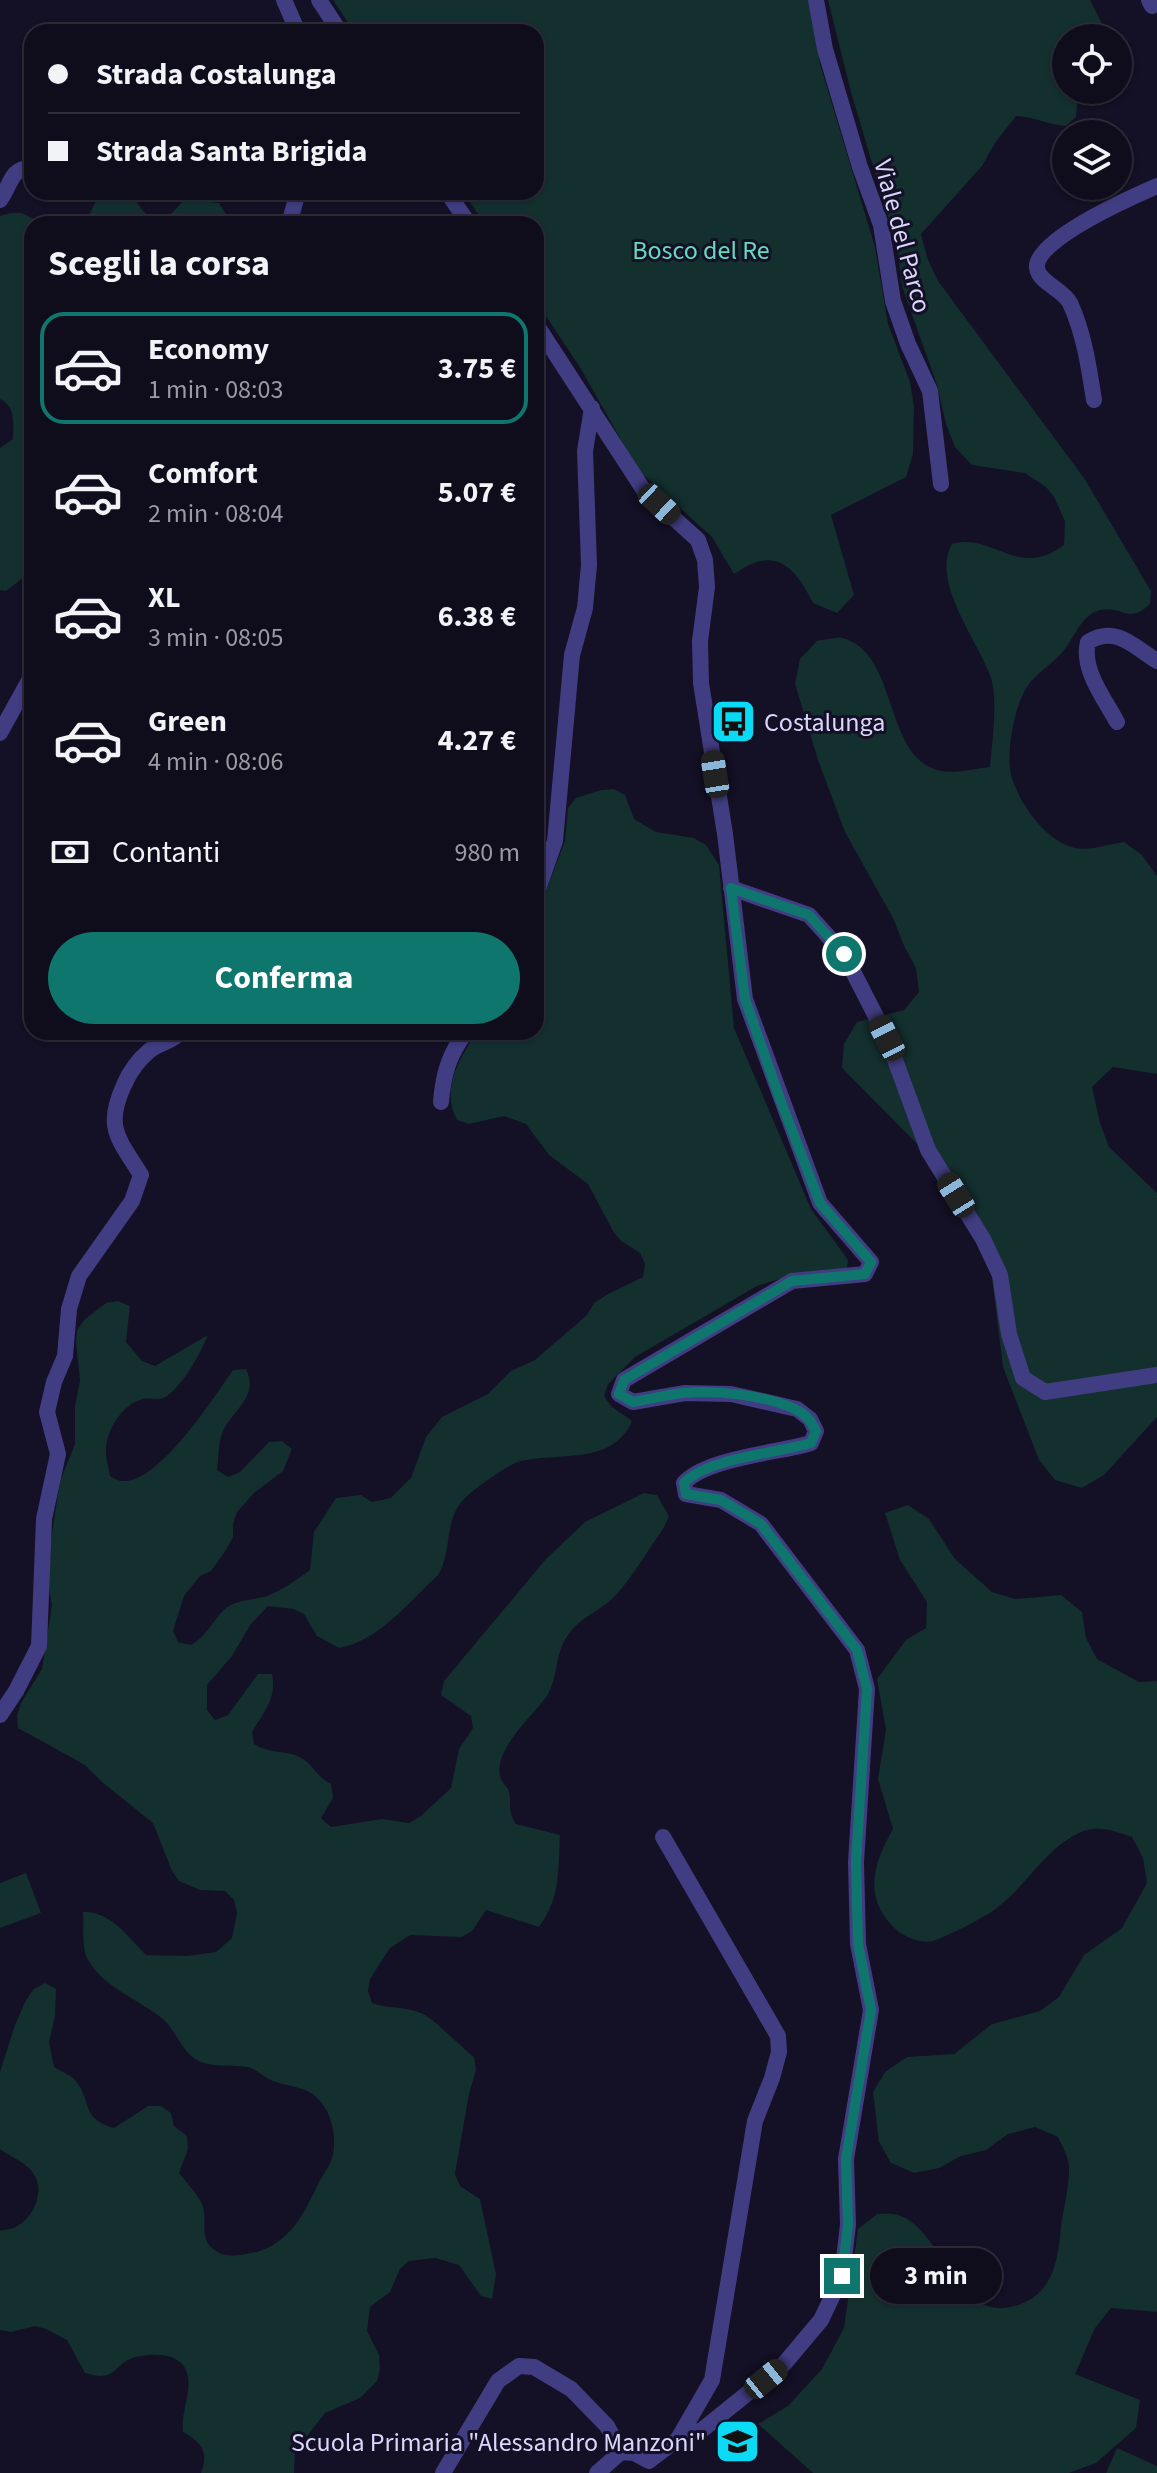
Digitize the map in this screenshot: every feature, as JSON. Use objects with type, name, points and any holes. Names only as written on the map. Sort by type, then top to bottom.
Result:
[{"type":"street","points":[[284,0],[294,24]]},
{"type":"street","points":[[319,0],[335,24]]},
{"type":"street","name":"Viale del Parco","points":[[816,0],[825,49],[860,167],[881,225],[893,301],[908,344],[930,391],[941,484]]},
{"type":"street","points":[[0,200],[13,175],[24,169]]},
{"type":"street","points":[[1094,400],[1088,361],[1069,301],[1037,271],[1037,263],[1045,249],[1083,222],[1157,186]]},
{"type":"street","points":[[544,336],[645,492],[698,540],[705,560],[707,587],[700,641],[701,683],[745,999],[820,1203],[871,1262],[865,1274],[792,1281],[624,1380],[619,1394],[633,1402],[685,1393],[731,1394],[797,1409],[810,1419],[816,1431],[811,1443],[745,1457],[692,1475],[684,1483],[686,1494],[721,1500],[761,1524],[857,1650],[867,1689],[856,1862],[858,1944],[871,2010],[846,2159],[848,2225],[842,2276],[821,2320],[784,2364],[702,2430],[678,2439]]},
{"type":"street","points":[[544,872],[555,841],[572,655],[585,608],[589,565],[585,451],[592,408]]},
{"type":"street","points":[[1117,722],[1088,666],[1085,654],[1088,642],[1101,634],[1114,634],[1157,661]]},
{"type":"street","points":[[0,733],[24,690]]},
{"type":"street","points":[[731,888],[809,915],[844,954],[887,1038],[928,1150],[983,1239],[1000,1275],[1009,1334],[1023,1378],[1045,1392],[1157,1375]]},
{"type":"street","points":[[0,1715],[39,1646],[44,1519],[58,1454],[47,1412],[54,1382],[65,1356],[69,1309],[79,1276],[132,1201],[141,1175],[116,1135],[113,1121],[116,1103],[132,1067],[151,1049],[171,1040]]},
{"type":"street","points":[[441,1102],[443,1075],[460,1040]]},
{"type":"street","points":[[597,2473],[621,2452],[634,2453],[649,2467],[678,2439],[712,2380],[755,2121],[779,2052],[778,2036],[663,1837]]},
{"type":"street","points":[[443,2473],[498,2381],[519,2366],[534,2367],[571,2389],[607,2426],[621,2452]]},
{"type":"green space","name":"Bosco del Re","points":[[333,0],[811,0],[820,64],[875,247],[888,324],[910,382],[914,407],[913,454],[906,477],[831,515],[854,595],[837,613],[813,603],[804,586],[785,565],[767,560],[734,574],[712,537],[638,470],[581,369],[544,313],[544,216],[480,216],[468,200],[544,200],[544,24],[349,24]]},
{"type":"green space","points":[[828,0],[1090,0],[1102,24],[1052,24],[1052,104],[1077,104],[1076,117],[1073,120],[1052,120],[1052,124],[1016,116],[982,166],[921,234],[938,281],[1084,478],[1151,591],[1150,604],[1136,613],[1100,610],[1083,621],[1064,650],[1029,684],[1015,716],[1010,743],[1010,768],[1016,789],[1028,811],[1045,830],[1064,844],[1081,849],[1124,842],[1142,855],[1157,876],[1157,1074],[1113,1067],[1092,1087],[1109,1147],[1157,1193],[1157,1417],[1104,1475],[1082,1488],[1055,1480],[1039,1460],[1003,1367],[991,1270],[931,1158],[842,1068],[844,1044],[857,1022],[904,1010],[919,992],[916,968],[894,920],[845,832],[818,760],[795,684],[800,659],[817,641],[842,638],[860,647],[883,683],[909,747],[922,763],[947,772],[990,767],[994,722],[991,678],[952,594],[947,576],[947,559],[952,544],[967,542],[1019,557],[1047,555],[1064,545],[1065,521],[1046,487],[1025,473],[972,465],[955,447],[902,286],[897,247],[851,92]]},
{"type":"green space","points":[[96,200],[136,200],[149,216],[89,216]]},
{"type":"green space","points":[[183,200],[219,203],[227,216],[167,216]]},
{"type":"green space","points":[[22,213],[28,216],[24,216],[24,577],[6,591],[0,590],[0,448],[13,439],[13,427],[9,406],[0,399],[0,216]]},
{"type":"green space","points":[[614,789],[625,795],[634,819],[656,832],[694,838],[706,845],[719,865],[734,1028],[811,1209],[848,1260],[847,1269],[801,1272],[757,1286],[635,1357],[608,1384],[604,1396],[611,1406],[632,1421],[623,1436],[611,1445],[582,1455],[518,1462],[471,1492],[454,1514],[446,1554],[438,1575],[380,1629],[354,1644],[339,1648],[317,1636],[304,1614],[293,1609],[268,1606],[251,1624],[232,1656],[207,1685],[207,1710],[215,1720],[228,1715],[258,1674],[272,1674],[271,1698],[252,1732],[254,1744],[297,1756],[331,1784],[333,1798],[321,1818],[331,1827],[382,1819],[409,1823],[451,1788],[459,1749],[473,1728],[471,1716],[441,1695],[444,1681],[546,1559],[585,1522],[644,1493],[657,1495],[669,1516],[619,1592],[576,1625],[566,1638],[547,1696],[515,1734],[502,1757],[501,1779],[508,1789],[511,1814],[516,1824],[560,1835],[555,1894],[539,1927],[486,1910],[472,1931],[462,1937],[410,1935],[390,1948],[370,1979],[368,1991],[372,2003],[423,2014],[474,2057],[476,2070],[455,2174],[460,2186],[480,2199],[496,2274],[492,2299],[481,2296],[459,2265],[435,2258],[409,2261],[400,2269],[390,2292],[370,2307],[367,2331],[379,2355],[377,2381],[360,2398],[325,2413],[295,2452],[294,2473],[201,2473],[204,2460],[202,2449],[183,2432],[188,2377],[176,2359],[161,2355],[137,2357],[127,2360],[110,2374],[94,2375],[85,2373],[67,2340],[46,2329],[35,2326],[11,2332],[0,2330],[0,2230],[18,2226],[25,2220],[36,2204],[38,2185],[35,2176],[24,2164],[0,2149],[0,2072],[26,2000],[34,1989],[45,1983],[56,1989],[55,2016],[49,2042],[54,2067],[76,2081],[96,2120],[114,2128],[148,2106],[161,2106],[171,2113],[174,2126],[187,2136],[188,2149],[179,2173],[201,2202],[206,2240],[216,2251],[231,2256],[246,2254],[260,2251],[283,2238],[307,2207],[330,2164],[334,2148],[331,2120],[314,2095],[270,2080],[251,2068],[197,2060],[164,2020],[103,1978],[86,1955],[83,1912],[110,1920],[146,1955],[187,1956],[216,1952],[232,1938],[237,1913],[234,1900],[225,1891],[200,1890],[179,1881],[153,1823],[85,1765],[18,1728],[17,1715],[21,1703],[42,1669],[52,1605],[46,1572],[60,1481],[75,1444],[75,1406],[80,1380],[77,1330],[85,1319],[106,1303],[118,1301],[130,1306],[126,1342],[142,1361],[155,1366],[208,1335],[191,1368],[173,1391],[161,1399],[135,1402],[116,1420],[106,1444],[110,1476],[122,1481],[137,1478],[152,1469],[184,1437],[233,1370],[246,1369],[250,1387],[244,1402],[223,1431],[217,1470],[228,1477],[240,1472],[269,1442],[282,1441],[292,1449],[283,1471],[254,1493],[237,1512],[233,1537],[226,1550],[211,1571],[200,1576],[184,1596],[173,1631],[178,1642],[191,1645],[230,1606],[273,1594],[310,1570],[314,1532],[336,1498],[361,1495],[372,1502],[391,1498],[411,1478],[426,1437],[442,1417],[488,1394],[511,1371],[535,1360],[587,1315],[594,1303],[643,1277],[645,1264],[640,1253],[621,1241],[613,1231],[588,1184],[549,1155],[526,1124],[504,1116],[469,1124],[457,1120],[452,1109],[454,1074],[472,1040],[544,1040],[544,896],[565,841],[568,808],[576,798]]},
{"type":"green space","points":[[908,1505],[929,1519],[955,1559],[992,1592],[1015,1599],[1061,1595],[1082,1612],[1086,1638],[1097,1659],[1139,1682],[1157,1681],[1157,2312],[1111,2308],[1095,2328],[1075,2374],[1140,2400],[1136,2428],[1096,2463],[1069,2473],[813,2473],[758,2424],[788,2406],[822,2369],[844,2328],[858,2229],[877,2214],[899,2215],[916,2226],[966,2292],[981,2303],[999,2308],[1021,2304],[1041,2291],[1056,2262],[1069,2175],[1068,2160],[1058,2137],[1035,2127],[1008,2134],[986,2150],[961,2156],[939,2168],[914,2173],[891,2163],[879,2142],[873,2092],[885,2072],[907,2057],[954,2054],[992,2024],[1040,2011],[1059,1997],[1084,1955],[1122,1928],[1147,1883],[1143,1858],[1132,1837],[1092,1829],[1079,1833],[1056,1848],[993,1911],[939,1939],[925,1942],[915,1940],[899,1932],[887,1920],[875,1895],[874,1882],[880,1856],[893,1829],[878,1779],[886,1730],[877,1679],[906,1640],[926,1628],[927,1602],[900,1560],[885,1513]]},
{"type":"green space","points":[[26,1873],[41,1913],[0,1928],[0,1883]]},
{"type":"green space","points":[[1117,2448],[1157,2466],[1157,2473],[1106,2473]]},
{"type":"place","name":"Costalunga","points":[[733,722]]},
{"type":"place","name":"Scuola Primaria \"Alessandro Manzoni\"","points":[[737,2442]]},
{"type":"route","points":[[842,2276],[848,2225],[846,2159],[871,2010],[858,1944],[856,1862],[867,1689],[857,1650],[761,1524],[721,1500],[686,1494],[684,1483],[692,1475],[745,1457],[811,1443],[816,1431],[810,1419],[797,1409],[731,1394],[685,1393],[633,1402],[619,1394],[624,1380],[792,1281],[865,1274],[871,1262],[820,1203],[745,999],[731,888],[809,915],[844,954]]}]
